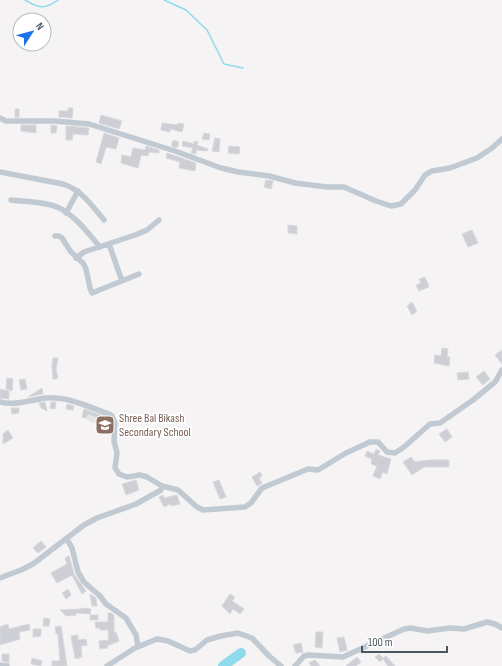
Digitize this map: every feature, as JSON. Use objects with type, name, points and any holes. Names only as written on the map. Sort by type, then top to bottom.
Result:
[{"type":"street","points":[[0,118],[3,122],[54,121],[89,124],[168,149],[221,168],[269,176],[294,183],[327,187],[344,187],[391,206],[401,204],[415,190],[425,175],[432,171],[450,168],[477,158],[492,148],[502,138]]},
{"type":"street","points":[[0,172],[72,187],[81,193],[104,220]]},
{"type":"street","points":[[66,213],[78,192]]},
{"type":"street","points":[[11,200],[49,204],[58,207],[74,219],[100,247]]},
{"type":"street","points":[[76,258],[84,252],[147,230],[159,220]]},
{"type":"street","points":[[55,236],[62,238],[76,258],[84,263],[92,293],[139,274]]},
{"type":"street","points":[[109,244],[122,281]]},
{"type":"street","points":[[0,402],[10,404],[47,398],[60,399],[73,401],[109,414],[112,416],[115,424],[115,468],[118,474],[127,477],[144,475],[162,486],[178,490],[197,507],[203,510],[244,507],[251,503],[262,488],[308,469],[318,470],[346,453],[370,442],[378,442],[387,452],[395,453],[430,424],[440,423],[479,396],[495,382],[502,370]]},
{"type":"street","points":[[0,578],[33,564],[96,518],[136,504],[161,490],[162,486]]},
{"type":"street","points":[[67,539],[72,548],[78,572],[84,582],[97,593],[106,604],[126,618],[136,636],[138,647]]},
{"type":"street","points":[[295,666],[304,656],[309,654],[343,657],[404,629],[417,628],[427,631],[450,628],[464,629],[487,622],[502,628]]},
{"type":"street","points":[[107,666],[138,647],[158,639],[190,651],[194,650],[207,640],[238,633],[252,638],[281,666]]},
{"type":"street","points":[[0,665],[7,666]]},
{"type":"shaded area","name":"Shree Bal Bikash Secondary School","points":[[85,408],[112,417],[110,431],[82,417]]},
{"type":"building","points":[[68,108],[73,108],[72,118],[59,117],[59,111],[68,111]]},
{"type":"building","points":[[15,109],[19,109],[19,117],[15,117]]},
{"type":"building","points":[[101,115],[122,121],[119,129],[99,123]]},
{"type":"building","points":[[162,123],[178,125],[178,123],[184,124],[182,132],[170,129],[170,132],[161,130]]},
{"type":"building","points":[[21,125],[36,125],[36,133],[21,131]]},
{"type":"building","points":[[51,125],[57,126],[56,133],[51,133]]},
{"type":"building","points":[[66,126],[89,128],[88,135],[73,134],[72,140],[66,140]]},
{"type":"building","points":[[104,133],[119,138],[116,149],[106,147],[101,164],[96,162]]},
{"type":"building","points":[[204,133],[210,134],[209,140],[202,139]]},
{"type":"building","points":[[215,138],[220,139],[219,152],[212,151]]},
{"type":"building","points":[[175,141],[178,144],[175,147],[172,144]]},
{"type":"building","points":[[183,141],[194,144],[194,141],[198,142],[197,145],[208,149],[207,151],[196,150],[196,154],[191,153],[193,148],[182,146]]},
{"type":"building","points":[[146,146],[159,150],[159,153],[149,152],[148,156],[141,155],[138,168],[121,163],[122,155],[131,157],[133,148],[145,150]]},
{"type":"building","points":[[229,146],[240,147],[239,154],[228,153]]},
{"type":"building","points":[[167,153],[196,163],[195,171],[179,168],[180,162],[166,158]]},
{"type":"building","points":[[266,180],[273,181],[271,189],[264,187]]},
{"type":"building","points":[[288,225],[297,226],[297,234],[288,233]]},
{"type":"building","points":[[472,230],[478,243],[468,247],[462,234]]},
{"type":"building","points":[[425,277],[429,287],[419,291],[416,285],[421,283],[419,279]]},
{"type":"building","points":[[412,302],[417,311],[412,315],[407,306]]},
{"type":"building","points":[[442,348],[448,349],[447,357],[450,357],[449,366],[434,363],[435,355],[441,356]]},
{"type":"building","points":[[502,350],[502,364],[495,355]]},
{"type":"building","points":[[53,358],[58,358],[56,370],[58,378],[55,379],[53,379]]},
{"type":"building","points":[[484,371],[490,379],[483,385],[476,377]]},
{"type":"building","points":[[468,372],[469,379],[458,380],[457,373]]},
{"type":"building","points":[[7,378],[13,379],[12,391],[6,389]]},
{"type":"building","points":[[25,379],[27,389],[21,390],[19,380]]},
{"type":"building","points":[[42,388],[43,394],[28,397]]},
{"type":"building","points":[[0,389],[9,391],[9,399],[0,398]]},
{"type":"building","points":[[45,402],[47,411],[41,408],[39,403]]},
{"type":"building","points":[[51,402],[56,402],[55,409],[50,408]]},
{"type":"building","points":[[67,404],[74,406],[73,410],[66,409]]},
{"type":"building","points":[[11,408],[19,408],[19,413],[12,414]]},
{"type":"building","points":[[84,409],[108,419],[107,421],[88,414],[86,418],[82,417]]},
{"type":"building","points":[[447,429],[452,437],[445,442],[439,434]]},
{"type":"building","points":[[8,430],[13,438],[3,444],[3,434]]},
{"type":"building","points":[[376,449],[380,451],[378,455],[391,459],[387,474],[383,472],[380,479],[373,476],[377,466],[371,464],[372,459],[365,456],[367,451],[374,454]]},
{"type":"building","points":[[411,457],[415,462],[449,460],[449,467],[424,467],[412,475],[403,462]]},
{"type":"building","points":[[260,472],[262,476],[259,478],[262,483],[257,486],[252,477]]},
{"type":"building","points":[[136,480],[139,490],[126,495],[122,484]]},
{"type":"building","points":[[219,480],[226,497],[220,499],[213,482]]},
{"type":"building","points":[[163,495],[164,498],[177,495],[180,504],[171,506],[170,504],[164,507],[159,497]]},
{"type":"building","points":[[41,541],[46,547],[38,553],[33,548]]},
{"type":"building","points":[[69,556],[74,574],[86,591],[82,594],[72,575],[57,583],[51,573],[67,564],[65,558]]},
{"type":"building","points":[[68,589],[71,595],[66,599],[62,593]]},
{"type":"building","points":[[90,594],[96,598],[97,606],[92,606]]},
{"type":"building","points":[[230,594],[235,597],[232,601],[244,609],[240,614],[233,609],[230,614],[222,606]]},
{"type":"building","points":[[81,609],[91,609],[90,614],[76,613],[76,615],[66,616],[60,610]]},
{"type":"building","points":[[108,613],[114,615],[114,632],[116,632],[119,641],[107,646],[108,648],[100,649],[99,641],[109,640],[108,630],[100,630],[100,628],[96,628],[95,622],[108,622]]},
{"type":"building","points":[[90,615],[98,615],[98,620],[90,620]]},
{"type":"building","points":[[44,618],[50,619],[49,626],[43,626]]},
{"type":"building","points":[[8,624],[9,629],[29,624],[30,630],[19,632],[20,639],[0,645],[0,627]]},
{"type":"building","points":[[61,626],[67,666],[52,666],[52,661],[60,661],[58,634],[56,634],[55,627]]},
{"type":"building","points":[[33,629],[41,629],[41,636],[33,637]]},
{"type":"building","points":[[316,632],[323,632],[322,648],[315,647]]},
{"type":"building","points":[[78,635],[78,640],[86,639],[87,645],[81,646],[82,657],[79,657],[79,659],[75,658],[71,636]]},
{"type":"building","points":[[344,637],[347,650],[340,652],[337,638]]},
{"type":"building","points":[[301,643],[303,652],[296,653],[293,645]]},
{"type":"building","points":[[2,654],[9,654],[9,663],[2,661]]},
{"type":"building","points":[[379,654],[383,658],[386,656],[395,666],[388,666],[383,659],[380,662],[375,657]]},
{"type":"building","points":[[357,657],[361,662],[356,666],[346,666]]},
{"type":"building","points":[[32,658],[42,661],[41,666],[31,664]]},
{"type":"building","points":[[315,660],[320,666],[311,666],[309,663]]},
{"type":"waterway","points":[[25,0],[42,7],[45,7],[58,0]]},
{"type":"waterway","points":[[164,0],[186,10],[207,30],[224,64],[243,68]]},
{"type":"waterway","points":[[223,666],[241,653]]},
{"type":"place","name":"Shree Bal Bikash Secondary School","points":[[105,425]]}]
